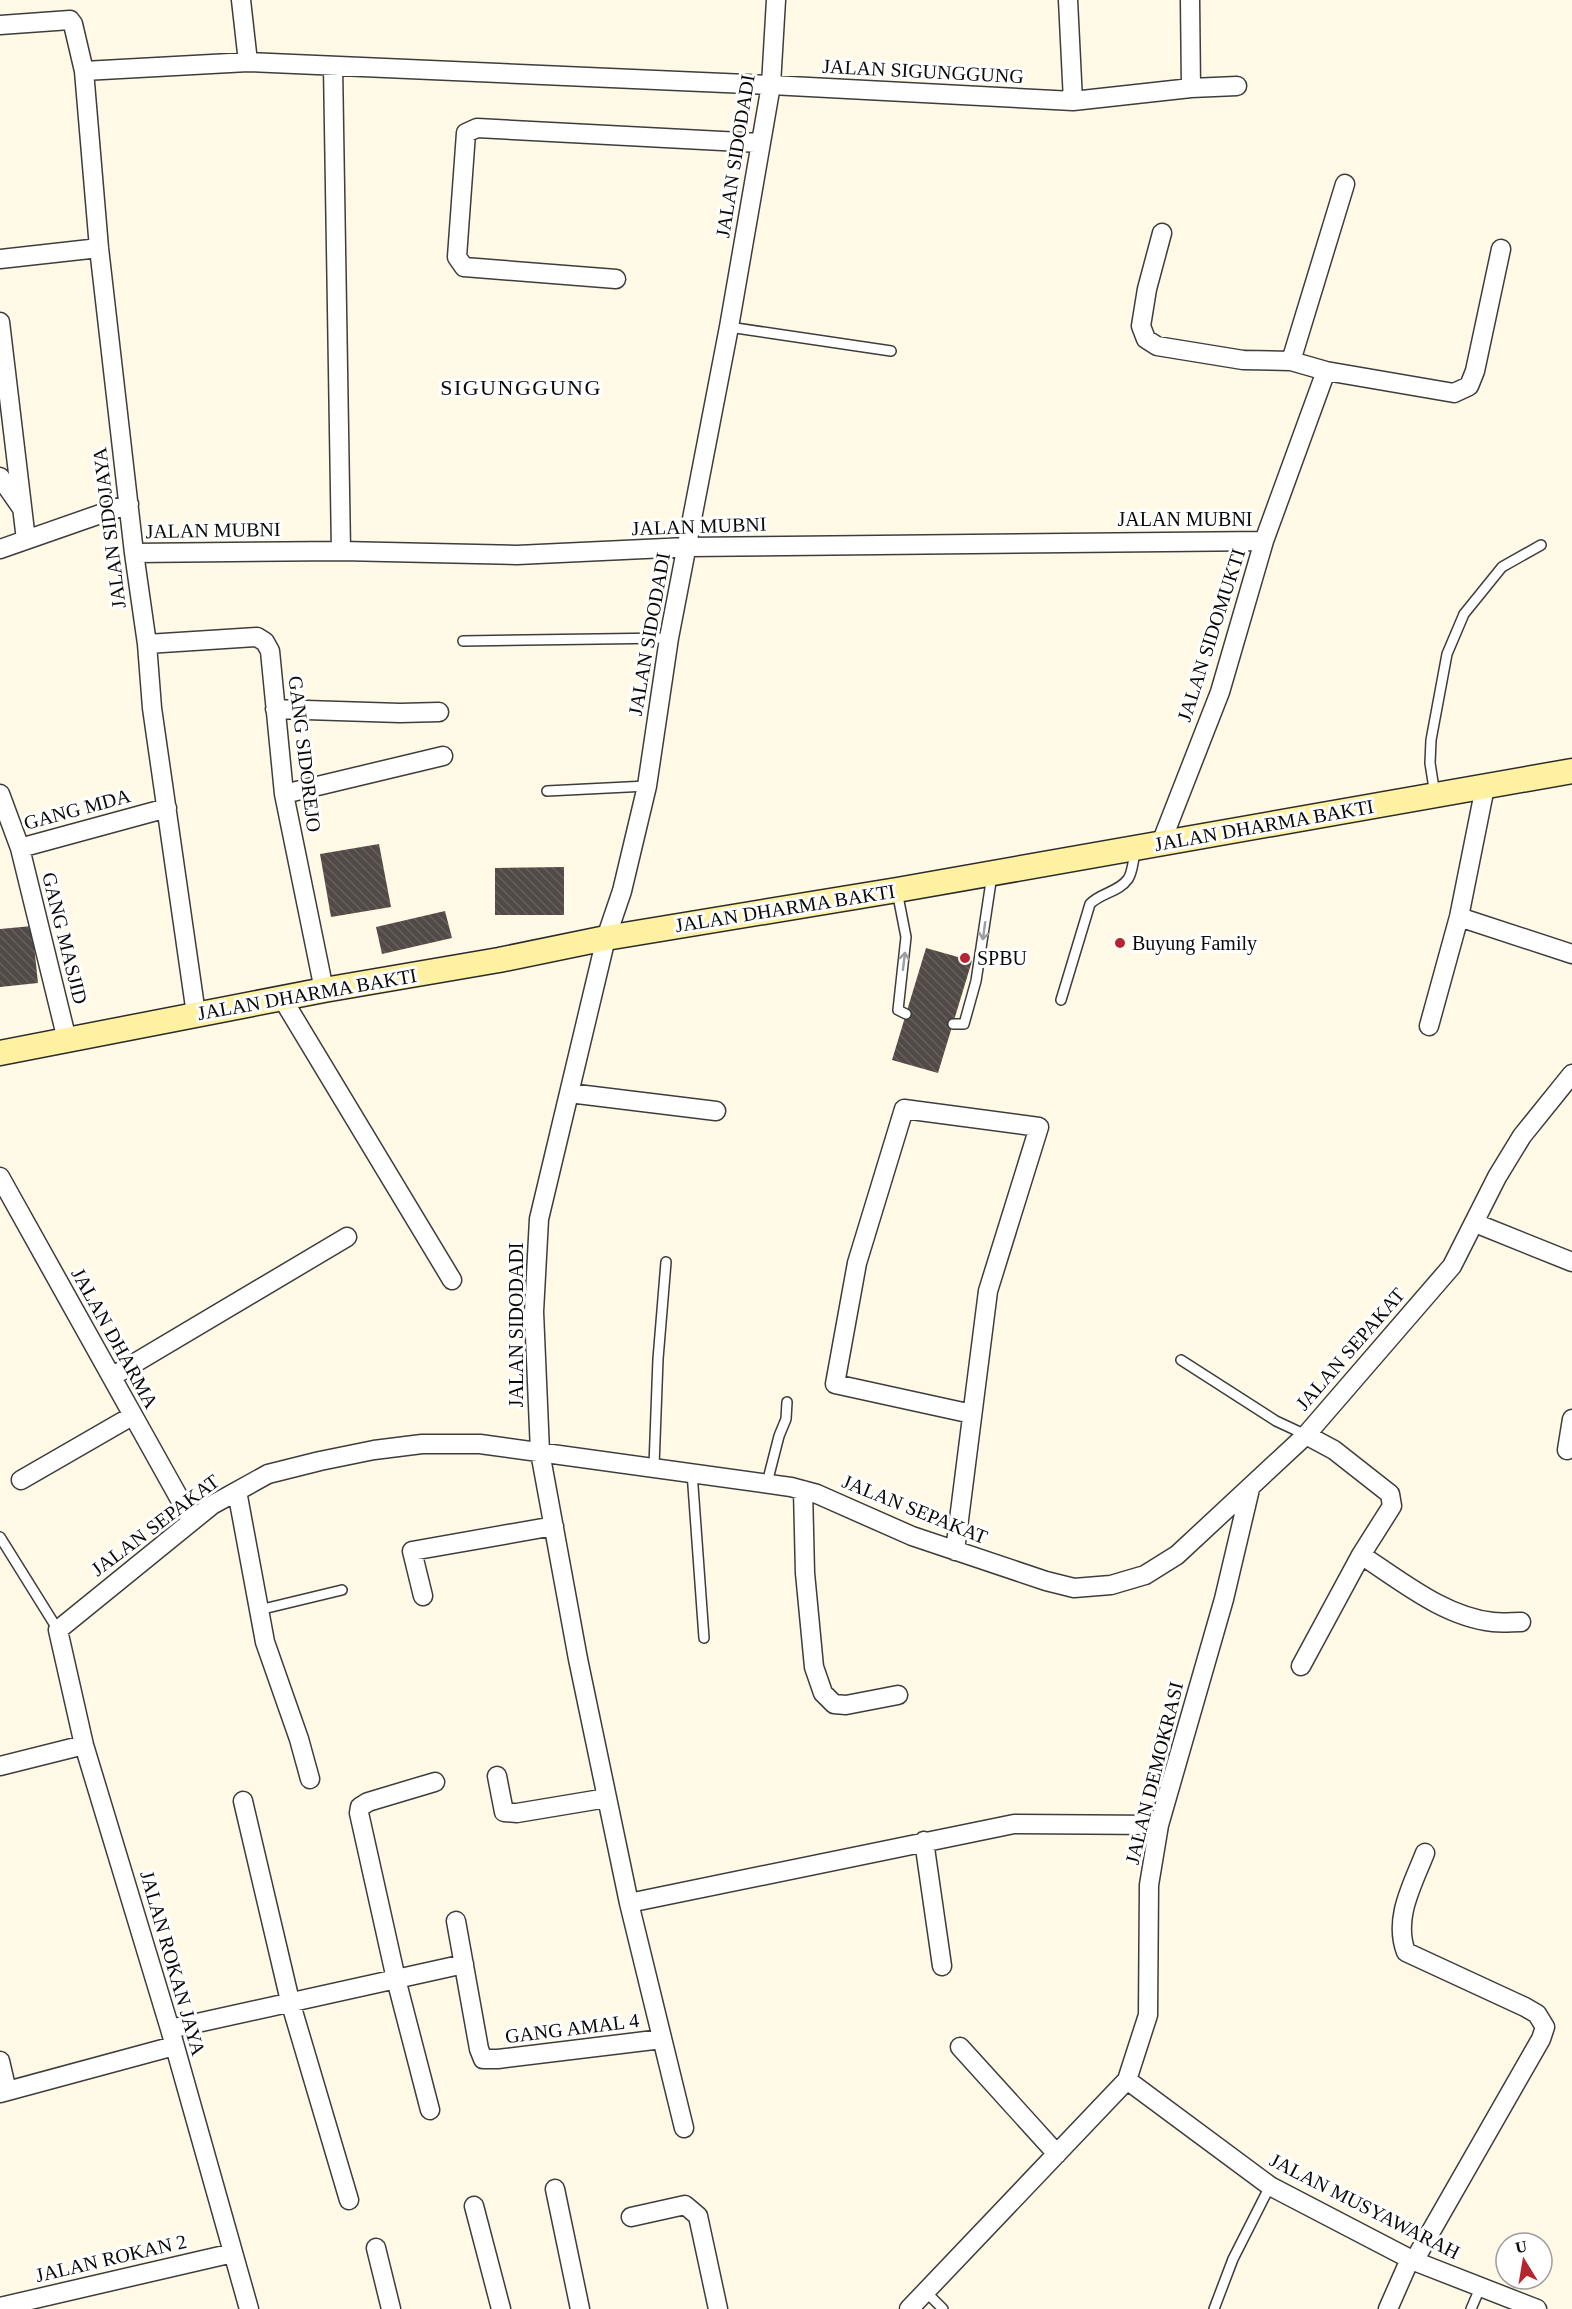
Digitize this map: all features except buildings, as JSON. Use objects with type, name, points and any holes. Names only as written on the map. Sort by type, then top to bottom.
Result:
[{"type":"main road","name":"JALAN DHARMA BAKTI","points":[[0,1053],[606,938],[897,890],[1572,771]]},
{"type":"street","points":[[241,0],[248,62]]},
{"type":"street","name":"JALAN SIDODADI","points":[[684,2128],[629,1903],[540,1452],[534,1312],[535,1260],[539,1219],[606,938],[622,891],[647,786],[669,638],[729,327],[771,85],[776,0]]},
{"type":"street","points":[[1068,0],[1073,102]]},
{"type":"street","points":[[1190,0],[1191,88]]},
{"type":"street","name":"JALAN SIDOJAYA","points":[[0,25],[70,20],[73,24],[84,71],[99,248],[134,553],[147,644],[152,708],[196,1014]]},
{"type":"street","name":"JALAN SIGUNGGUNG","points":[[84,71],[248,62],[771,85],[1073,102],[1191,88],[1237,86]]},
{"type":"street","points":[[333,66],[340,551]]},
{"type":"street","points":[[616,279],[464,267],[457,257],[466,133],[477,128],[760,143]]},
{"type":"street","points":[[1291,361],[1345,184]]},
{"type":"street","points":[[1162,233],[1147,289],[1141,326],[1146,339],[1157,346],[1243,360],[1291,361],[1326,370],[1454,393],[1469,386],[1475,371],[1501,249]]},
{"type":"street","points":[[0,259],[99,248]]},
{"type":"street","points":[[0,322],[26,540]]},
{"type":"street","name":"JALAN SIDOMUKTI","points":[[1161,843],[1220,693],[1264,541],[1326,370]]},
{"type":"street","points":[[0,477],[24,511]]},
{"type":"street","points":[[0,549],[129,504]]},
{"type":"street","name":"JALAN MUBNI","points":[[134,553],[340,551],[517,555],[687,548],[1264,541]]},
{"type":"street","name":"GANG SIDOREJO","points":[[147,644],[257,637],[265,642],[270,651],[284,794],[324,990]]},
{"type":"street","points":[[275,709],[440,712]]},
{"type":"street","points":[[284,794],[443,756]]},
{"type":"street","points":[[1429,1026],[1460,917],[1485,787]]},
{"type":"street","name":"GANG MDA","points":[[0,794],[20,848],[167,808]]},
{"type":"street","name":"GANG MASJID","points":[[20,848],[66,1040]]},
{"type":"street","points":[[1460,917],[1572,954]]},
{"type":"street","points":[[282,998],[452,1280]]},
{"type":"street","name":"JALAN SEPAKAT","points":[[58,1630],[212,1506],[268,1474],[320,1461],[422,1444],[480,1444],[692,1472],[803,1490],[853,1509],[884,1525],[955,1551],[1074,1588],[1111,1585],[1145,1575],[1177,1555],[1306,1435],[1452,1266],[1497,1177],[1522,1136],[1572,1074]]},
{"type":"street","points":[[569,1093],[716,1111]]},
{"type":"street","points":[[955,1551],[988,1291],[1039,1127],[904,1109],[857,1263],[835,1384],[972,1414]]},
{"type":"street","name":"JALAN DHARMA","points":[[1,1183],[113,1376],[132,1416],[192,1521]]},
{"type":"street","points":[[1475,1223],[1572,1262]]},
{"type":"street","points":[[113,1376],[346,1237]]},
{"type":"street","points":[[21,1480],[132,1416]]},
{"type":"street","points":[[1567,1450],[1572,1419]]},
{"type":"street","points":[[1301,1666],[1361,1555],[1392,1506],[1390,1494],[1334,1449],[1306,1435]]},
{"type":"street","name":"JALAN DEMOKRASI","points":[[909,2309],[1127,2080],[1148,2014],[1149,1885],[1160,1825],[1224,1599],[1250,1489]]},
{"type":"street","points":[[803,1490],[805,1573],[814,1667],[823,1693],[834,1704],[846,1705],[898,1695]]},
{"type":"street","points":[[237,1491],[265,1642],[299,1739],[310,1779]]},
{"type":"street","points":[[423,1596],[412,1551],[554,1526]]},
{"type":"street","points":[[1361,1555],[1440,1605],[1465,1616],[1493,1622],[1521,1622]]},
{"type":"street","name":"JALAN ROKAN JAYA","points":[[58,1630],[84,1745],[172,2037],[249,2309]]},
{"type":"street","points":[[0,1766],[84,1745]]},
{"type":"street","points":[[497,1776],[504,1812],[517,1813],[607,1798]]},
{"type":"street","points":[[430,2110],[396,1979],[360,1817],[360,1807],[368,1802],[435,1782]]},
{"type":"street","points":[[243,1801],[290,2001],[349,2200]]},
{"type":"street","points":[[629,1903],[1014,1824],[1160,1825]]},
{"type":"street","points":[[924,1841],[942,1966]]},
{"type":"street","points":[[1388,2309],[1412,2260],[1535,2049],[1545,2027],[1537,2014],[1526,2007],[1406,1952],[1401,1939],[1401,1922],[1407,1898],[1425,1853]]},
{"type":"street","name":"GANG AMAL 4","points":[[456,1921],[479,2049],[483,2059],[662,2040]]},
{"type":"street","points":[[0,2061],[4,2092],[290,2001],[464,1965]]},
{"type":"street","points":[[960,2047],[1057,2154]]},
{"type":"street","name":"JALAN MUSYAWARAH","points":[[1127,2080],[1270,2186],[1412,2260],[1537,2309]]},
{"type":"street","points":[[555,2189],[580,2309]]},
{"type":"street","points":[[631,2217],[685,2205],[691,2208],[698,2217],[718,2309]]},
{"type":"street","points":[[474,2206],[501,2309]]},
{"type":"street","points":[[376,2248],[391,2309]]},
{"type":"street","name":"JALAN ROKAN 2","points":[[0,2307],[233,2253]]},
{"type":"lane","points":[[729,327],[891,351]]},
{"type":"lane","points":[[1435,796],[1430,763],[1431,740],[1448,654],[1464,614],[1502,567],[1541,545]]},
{"type":"lane","points":[[463,641],[669,638]]},
{"type":"lane","points":[[546,791],[647,786]]},
{"type":"lane","points":[[1061,1000],[1090,904],[1095,898],[1128,879],[1136,847]]},
{"type":"lane","points":[[953,1024],[964,1024],[976,981],[993,873]]},
{"type":"lane","points":[[897,890],[906,937],[898,1010],[906,1014]]},
{"type":"lane","points":[[654,1467],[658,1359],[666,1262]]},
{"type":"lane","points":[[1181,1360],[1276,1421],[1306,1435]]},
{"type":"lane","points":[[767,1483],[779,1436],[786,1419],[787,1402]]},
{"type":"lane","points":[[692,1472],[704,1638]]},
{"type":"lane","points":[[0,1537],[58,1630]]},
{"type":"lane","points":[[259,1610],[342,1590]]},
{"type":"lane","points":[[1214,2309],[1233,2259],[1270,2186]]},
{"type":"lane","points":[[1471,2309],[1480,2288]]},
{"type":"lane","points":[[926,2292],[943,2309]]},
{"type":"place","name":"Buyung Family","points":[[1120,943]]},
{"type":"place","name":"SPBU","points":[[965,958]]},
{"type":"district","name":"SIGUNGGUNG","points":[[521,387]]}]
